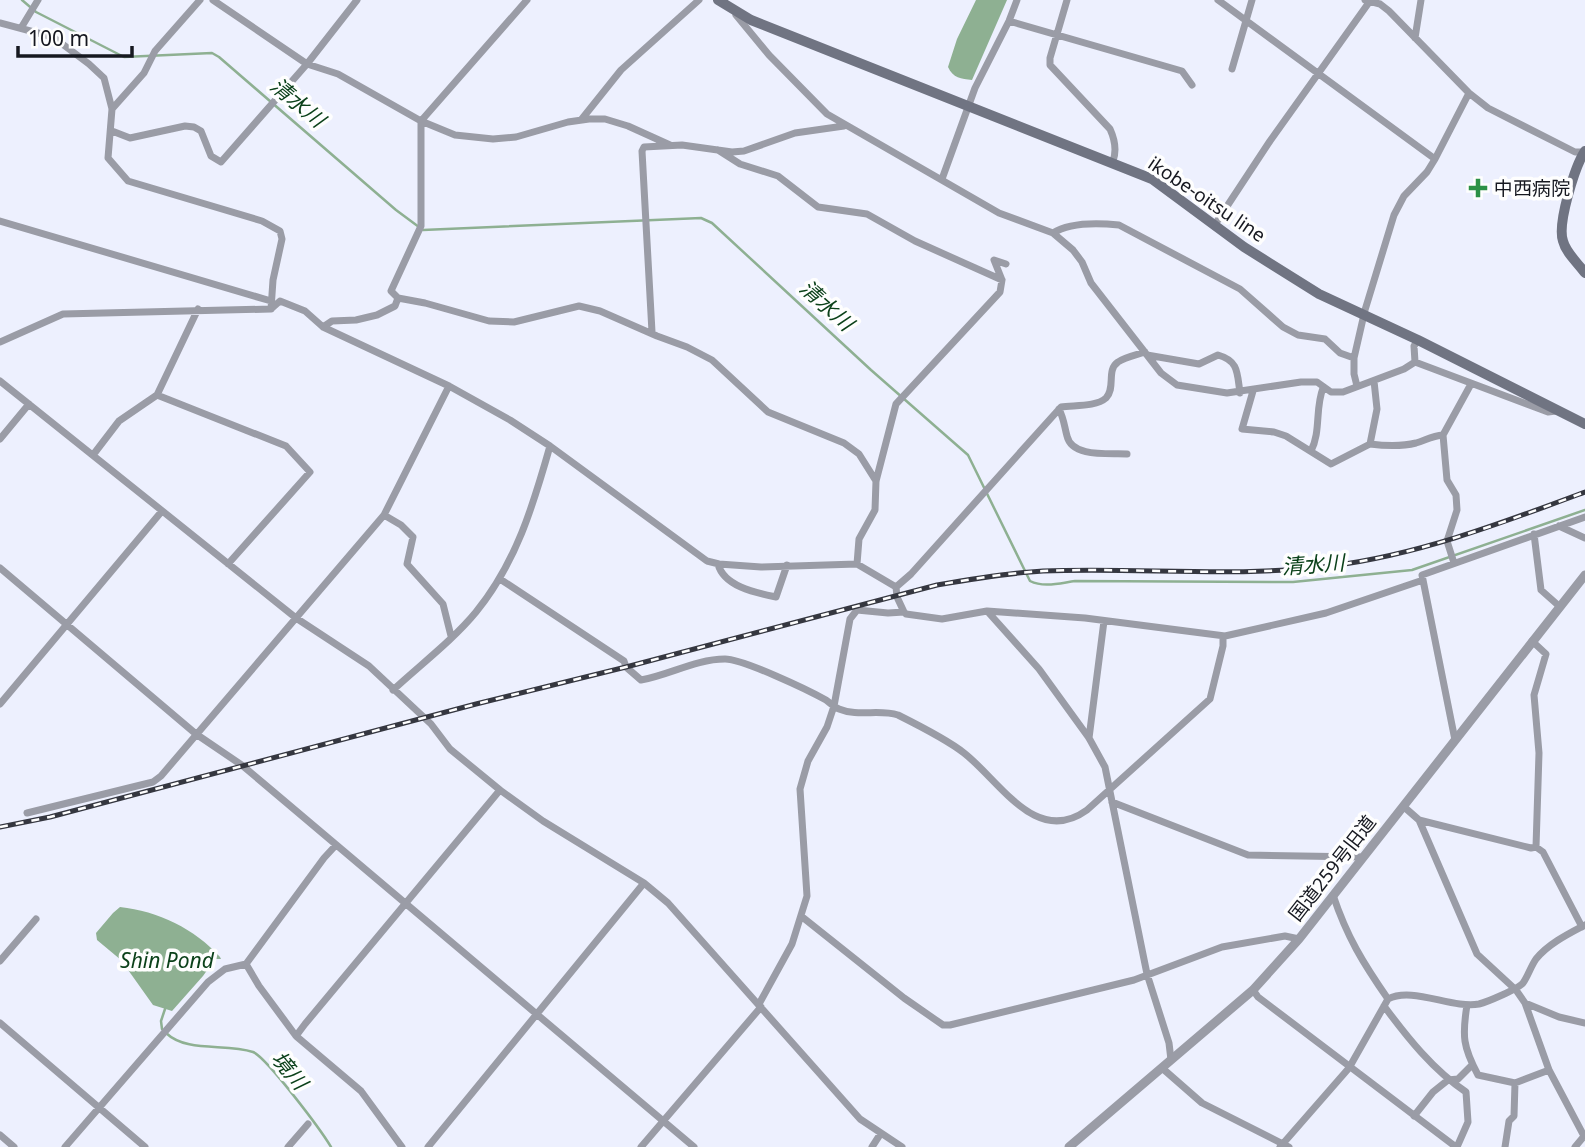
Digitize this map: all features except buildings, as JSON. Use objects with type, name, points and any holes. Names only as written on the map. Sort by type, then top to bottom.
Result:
[{"type":"main road","name":"ikobe-oitsu line","points":[[720,2],[751,20],[970,104],[1152,178],[1244,247],[1319,294],[1418,340],[1585,424]]},
{"type":"main road","points":[[1585,152],[1578,162],[1560,231],[1563,243],[1585,273]]},
{"type":"street","points":[[112,109],[144,73],[155,51],[200,0]]},
{"type":"street","points":[[213,0],[307,64],[338,74],[421,121],[455,135],[493,139],[516,137],[581,120],[604,119],[628,126],[670,145]]},
{"type":"street","points":[[112,131],[130,138],[185,126],[194,127],[201,131],[211,156],[221,162],[307,64],[357,0]]},
{"type":"street","points":[[527,0],[421,121],[420,229],[391,291],[398,298],[489,321],[514,321],[579,306],[600,311],[687,346],[712,360],[768,412],[844,443],[859,454],[876,481]]},
{"type":"street","points":[[581,120],[621,69],[699,0]]},
{"type":"street","points":[[942,179],[975,88],[1017,0]]},
{"type":"street","points":[[1067,0],[1049,58],[1050,65],[1111,129],[1115,139],[1113,161]]},
{"type":"street","points":[[1218,0],[1435,159]]},
{"type":"street","points":[[1232,69],[1252,0]]},
{"type":"street","points":[[1415,38],[1421,0]]},
{"type":"street","points":[[21,28],[37,1]]},
{"type":"street","points":[[1214,226],[1367,1],[1380,4],[1389,11],[1469,93],[1488,108],[1575,152],[1585,152]]},
{"type":"street","points":[[720,2],[741,20],[761,46],[827,114],[999,213],[1052,233],[1073,250],[1082,262],[1091,283],[1161,373],[1177,385],[1240,393],[1301,382],[1317,382],[1331,392],[1343,392],[1404,369],[1415,362]]},
{"type":"street","points":[[1009,21],[1182,71],[1192,85]]},
{"type":"street","points":[[0,23],[53,37],[104,78],[112,109],[108,158],[128,181],[262,221],[280,231],[282,239],[273,280],[271,305]]},
{"type":"street","points":[[1357,386],[1354,358],[1394,215],[1404,196],[1427,172],[1435,159],[1469,93]]},
{"type":"street","points":[[652,332],[642,151],[647,146],[670,145],[744,151],[795,134],[845,125]]},
{"type":"street","points":[[718,150],[740,164],[778,176],[818,207],[867,214],[915,241],[1002,280]]},
{"type":"street","points":[[0,221],[271,305]]},
{"type":"street","points":[[1052,233],[1059,229],[1099,223],[1119,225],[1240,289],[1283,327],[1298,335],[1325,339],[1340,353],[1354,358]]},
{"type":"street","points":[[857,564],[859,539],[875,510],[876,481],[896,404],[1000,292],[1002,280],[994,260],[1006,264]]},
{"type":"street","points":[[323,327],[332,321],[356,320],[377,315],[395,306],[398,298]]},
{"type":"street","points":[[0,342],[63,314],[271,305],[280,301],[305,311],[323,327],[449,386],[550,446],[707,561],[761,567],[857,564],[896,587]]},
{"type":"street","points":[[93,455],[119,421],[157,395],[198,309]]},
{"type":"street","points":[[1415,362],[1414,346],[1418,340]]},
{"type":"street","points":[[896,587],[911,574],[1061,407],[1097,402],[1106,397],[1111,388],[1112,369],[1117,362],[1146,354],[1199,364],[1218,355],[1228,358],[1235,366],[1240,393]]},
{"type":"street","points":[[1415,362],[1548,412],[1560,411]]},
{"type":"street","points":[[1370,444],[1377,409],[1374,380]]},
{"type":"street","points":[[0,381],[296,618],[369,666],[431,724],[450,749],[500,790],[543,821],[644,883],[668,903],[860,1119],[902,1147]]},
{"type":"street","points":[[1454,563],[1447,547],[1448,534],[1457,510],[1456,495],[1447,480],[1443,435],[1471,384]]},
{"type":"street","points":[[27,813],[153,782],[384,515],[449,386]]},
{"type":"street","points":[[1311,451],[1315,443],[1319,397],[1323,388]]},
{"type":"street","points":[[1253,391],[1242,429],[1286,436],[1331,464],[1370,444],[1390,447],[1443,435]]},
{"type":"street","points":[[157,395],[286,446],[310,472],[228,564]]},
{"type":"street","points":[[0,439],[29,404]]},
{"type":"street","points":[[1059,409],[1066,421],[1067,438],[1073,446],[1087,452],[1126,454]]},
{"type":"street","points":[[393,690],[476,612],[499,579],[514,554],[532,508],[550,446]]},
{"type":"street","points":[[0,704],[162,511]]},
{"type":"street","points":[[384,515],[401,525],[413,537],[407,564],[443,604],[451,636]]},
{"type":"street","points":[[1455,740],[1422,575],[1585,517]]},
{"type":"street","points":[[1559,526],[1585,538]]},
{"type":"street","points":[[1534,534],[1541,590],[1559,606]]},
{"type":"street","points":[[718,564],[720,570],[740,587],[776,597],[787,565]]},
{"type":"street","points":[[0,568],[196,734],[243,766],[694,1147]]},
{"type":"street","name":"国道259号旧道","points":[[1069,1147],[1253,990],[1298,939],[1585,575]]},
{"type":"street","points":[[499,579],[624,661],[626,667],[641,680],[659,677],[694,664],[727,659],[799,687],[834,706],[859,714],[891,713],[961,750],[1032,816],[1056,822],[1073,818],[1087,810],[1210,699],[1223,636]]},
{"type":"street","points":[[641,1147],[724,1052],[760,1005],[792,944],[807,896],[800,789],[808,761],[827,727],[834,706],[850,619],[857,610],[904,612],[942,619],[987,611],[1104,621],[1223,636],[1326,613],[1423,580]]},
{"type":"street","points":[[896,587],[904,612]]},
{"type":"street","points":[[987,611],[1039,669],[1089,738],[1105,767],[1147,974],[1169,1043],[1171,1060]]},
{"type":"street","points":[[1089,738],[1104,621]]},
{"type":"street","points":[[1532,641],[1546,654],[1534,695],[1539,753],[1536,847]]},
{"type":"street","points":[[296,1036],[500,790]]},
{"type":"street","points":[[1112,802],[1248,855],[1363,857]]},
{"type":"street","points":[[1403,806],[1419,820],[1477,954],[1516,990],[1525,1003],[1549,1070],[1584,1136],[1575,1147]]},
{"type":"street","points":[[1162,1068],[1202,1103],[1284,1146],[1349,1068],[1386,1002],[1405,996],[1467,1005],[1481,1003],[1516,990],[1536,959],[1551,945],[1583,926],[1543,852],[1536,847],[1419,820]]},
{"type":"street","points":[[65,1147],[208,982],[225,969],[246,964],[336,845]]},
{"type":"street","points":[[428,1147],[644,883]]},
{"type":"street","points":[[1253,990],[1258,997],[1349,1068],[1456,1147],[1468,1122],[1466,1092],[1448,1080],[1406,1035],[1358,956],[1345,930],[1333,895]]},
{"type":"street","points":[[801,916],[904,998],[943,1025],[1134,979],[1222,947],[1285,936],[1298,939]]},
{"type":"street","points":[[0,961],[36,919]]},
{"type":"street","points":[[246,964],[296,1036],[360,1091],[401,1147]]},
{"type":"street","points":[[1525,1003],[1559,1017],[1585,1023]]},
{"type":"street","points":[[1467,1005],[1464,1048],[1478,1075],[1515,1083],[1549,1070]]},
{"type":"street","points":[[0,1023],[145,1147]]},
{"type":"street","points":[[1414,1116],[1433,1092],[1448,1080],[1458,1079],[1472,1065]]},
{"type":"street","points":[[1505,1147],[1509,1121],[1514,1116],[1515,1083]]},
{"type":"street","points":[[288,1147],[308,1124]]},
{"type":"street","points":[[872,1147],[881,1133]]},
{"type":"street","points":[[0,1135],[14,1147]]},
{"type":"water","points":[[976,0],[1007,0],[972,80],[952,74],[948,67],[957,39]]},
{"type":"water","name":"Shin Pond","points":[[120,907],[162,917],[175,923],[199,938],[221,959],[215,959],[172,1011],[153,1005],[121,960],[97,940],[96,933]]},
{"type":"waterway","name":"清水川","points":[[22,0],[36,12],[124,57],[212,53],[219,57],[396,210],[423,230],[701,218],[712,223],[871,370],[968,455],[1030,581],[1035,583],[1293,582],[1412,570],[1585,510]]},
{"type":"waterway","name":"境川","points":[[162,1029],[161,1021],[165,1009]]},
{"type":"waterway","name":"境川","points":[[166,1033],[185,1043],[253,1052],[281,1080],[331,1147]]},
{"type":"railway","points":[[0,827],[50,817],[937,585],[1043,571],[1222,572],[1330,566],[1427,546],[1585,492]]},
{"type":"place","name":"中西病院","points":[[1478,188]]}]
